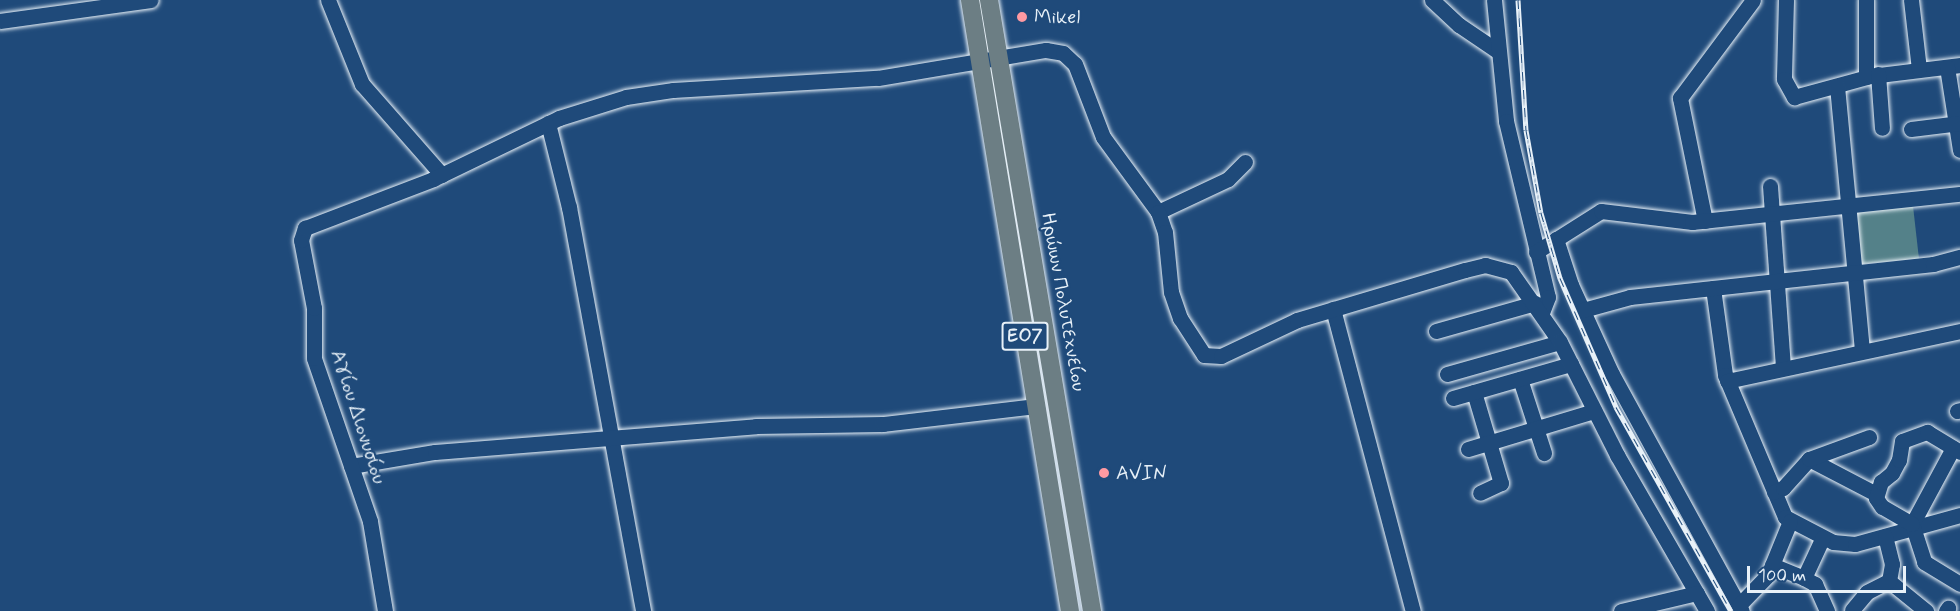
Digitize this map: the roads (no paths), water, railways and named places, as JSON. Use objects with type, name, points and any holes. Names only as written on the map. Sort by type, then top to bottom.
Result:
[{"type":"main road","name":"ΕΟ7","points":[[970,0],[1071,611]]},
{"type":"main road","name":"Ηρώων Πολυτεχνείου","points":[[989,0],[1092,611]]},
{"type":"street","points":[[0,21],[151,0]]},
{"type":"street","points":[[328,0],[362,84],[442,175],[548,123],[639,94],[879,78],[1050,50],[1072,60],[1107,144],[1158,212],[1165,232],[1171,292],[1180,318],[1204,355],[1221,356],[1297,320],[1485,265],[1511,272],[1539,308],[1560,342],[1594,411],[1707,611]]},
{"type":"street","points":[[1432,0],[1459,25],[1496,50]]},
{"type":"street","points":[[1436,331],[1539,308],[1548,297],[1512,153],[1496,50],[1494,0]]},
{"type":"street","points":[[1705,221],[1680,98],[1753,0]]},
{"type":"street","points":[[1786,0],[1783,63],[1787,89],[1800,97],[1872,76],[1953,66],[1960,150]]},
{"type":"street","points":[[1866,0],[1872,76],[1882,128]]},
{"type":"street","points":[[1911,0],[1919,69]]},
{"type":"street","points":[[1837,86],[1862,351]]},
{"type":"street","points":[[548,123],[562,177],[613,438],[643,611]]},
{"type":"street","points":[[1911,129],[1958,124]]},
{"type":"street","points":[[1158,212],[1228,178],[1245,162]]},
{"type":"street","name":"Αγίου Διονυσίου","points":[[385,611],[376,546],[314,358],[314,308],[303,235],[305,228],[324,218],[442,175]]},
{"type":"street","points":[[1770,186],[1784,366]]},
{"type":"street","points":[[1536,252],[1601,211],[1660,221],[1705,221],[1960,194]]},
{"type":"street","points":[[1556,239],[1583,310],[1617,384],[1741,608],[1759,587],[1772,565],[1790,521]]},
{"type":"street","points":[[1583,310],[1630,297],[1933,264],[1960,257]]},
{"type":"street","points":[[1713,288],[1727,381],[1784,516],[1823,537],[1855,544],[1913,526],[1960,515]]},
{"type":"street","points":[[1333,309],[1413,611]]},
{"type":"street","points":[[1727,381],[1784,366],[1960,331]]},
{"type":"street","points":[[1447,374],[1560,342]]},
{"type":"street","points":[[1453,398],[1571,363]]},
{"type":"street","points":[[1520,379],[1544,453]]},
{"type":"street","points":[[1474,392],[1501,483],[1479,494]]},
{"type":"street","points":[[351,466],[435,452],[776,425],[883,424],[1037,406]]},
{"type":"street","points":[[1468,449],[1594,411]]},
{"type":"street","points":[[1876,494],[1899,460],[1899,445],[1905,438],[1927,432],[1957,450],[1913,526]]},
{"type":"street","points":[[1774,492],[1782,488],[1809,459],[1869,437]]},
{"type":"street","points":[[1809,459],[1876,494],[1879,505],[1913,526],[1925,563],[1960,584]]},
{"type":"street","points":[[1885,536],[1892,564],[1889,581]]},
{"type":"street","points":[[1804,578],[1823,537]]},
{"type":"street","points":[[1772,565],[1815,584],[1827,611]]},
{"type":"street","points":[[1849,611],[1867,592],[1889,581]]},
{"type":"street","points":[[1889,581],[1926,611]]},
{"type":"street","points":[[1621,611],[1697,593]]},
{"type":"railway","points":[[1518,0],[1526,130],[1541,213],[1560,278],[1616,407],[1731,611]]},
{"type":"place","name":"Mikel","points":[[1022,17]]},
{"type":"place","name":"AVIN","points":[[1104,473]]}]
